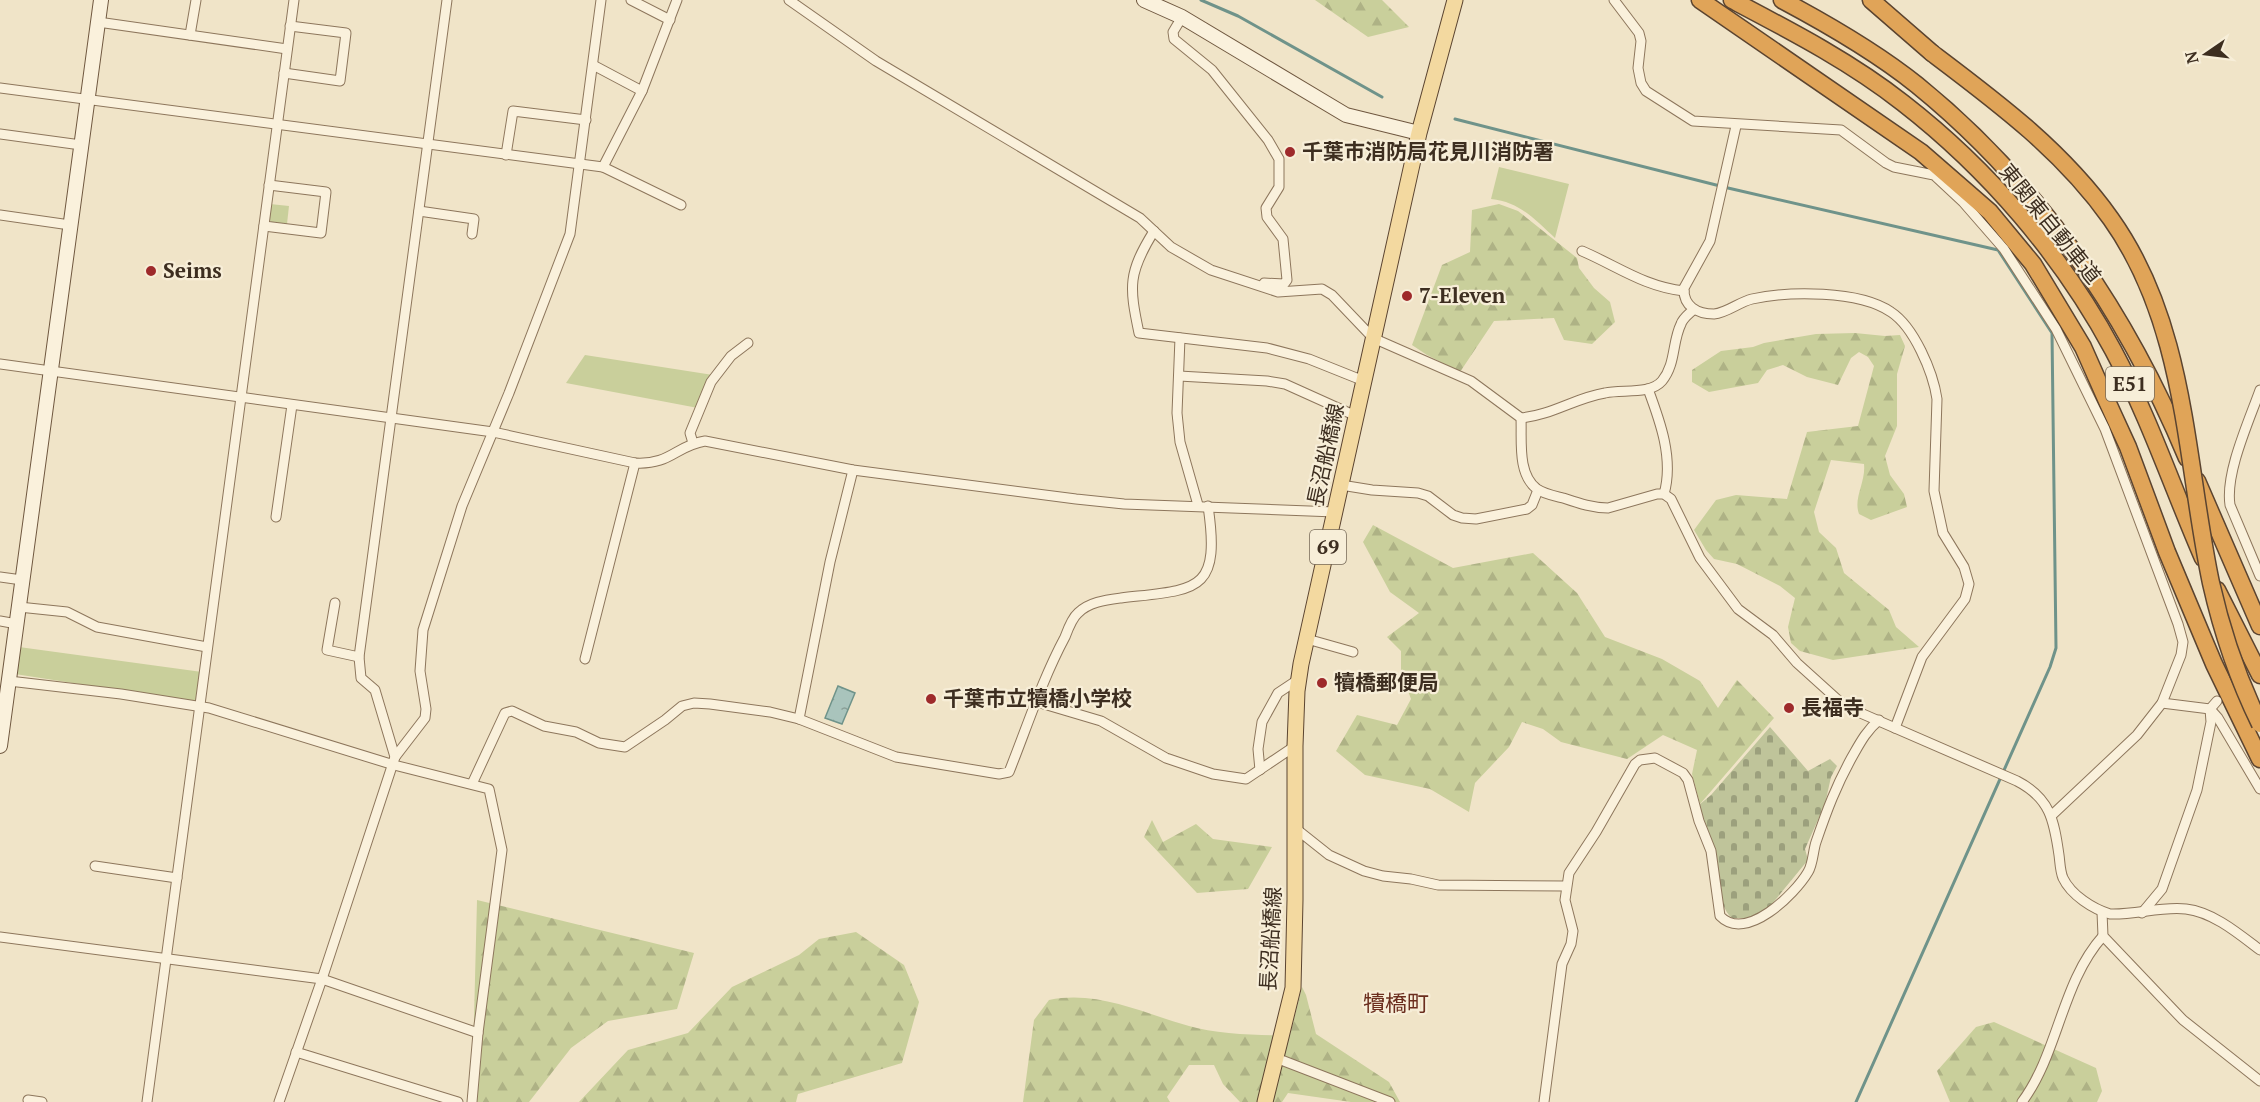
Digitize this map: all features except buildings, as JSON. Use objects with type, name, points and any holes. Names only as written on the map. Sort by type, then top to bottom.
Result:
[{"type":"highway","points":[[1700,0],[1921,152],[1990,212],[2032,264],[2083,347],[2128,447],[2167,552],[2214,664],[2260,759]]},
{"type":"highway","name":"東関東自動車道","points":[[1732,0],[1787,28],[1903,102],[1939,132],[2020,215],[2062,269],[2093,316],[2132,388],[2222,600],[2260,675]]},
{"type":"highway","name":"東関東自動車道","points":[[1782,0],[1877,56],[1954,117],[2036,202],[2076,253],[2107,299],[2155,384],[2260,626]]},
{"type":"highway","points":[[1871,0],[1932,53],[2001,106],[2048,146],[2084,183],[2112,220],[2132,254],[2153,298],[2168,342],[2185,418],[2211,583],[2234,662],[2260,724]]},
{"type":"main road","name":"長沼船橋線","points":[[1264,1102],[1293,988],[1295,746],[1299,679],[1419,133],[1455,0]]},
{"type":"street","points":[[0,746],[4,681],[17,624],[101,0]]},
{"type":"street","points":[[190,35],[196,0]]},
{"type":"street","points":[[147,1102],[294,0]]},
{"type":"street","points":[[395,761],[375,690],[361,678],[359,657],[447,0]]},
{"type":"street","points":[[279,1102],[322,979],[370,828],[395,761],[425,718],[426,709],[420,671],[423,630],[462,506],[570,234],[601,0]]},
{"type":"street","points":[[631,0],[670,20]]},
{"type":"street","points":[[603,167],[642,91],[677,0]]},
{"type":"street","points":[[789,0],[876,61],[1140,218],[1171,247],[1190,259],[1211,270],[1278,292],[1322,289],[1332,295],[1373,338],[1471,381],[1521,418],[1541,416],[1606,393],[1648,389],[1656,386],[1667,373],[1680,325],[1693,310]]},
{"type":"street","points":[[1144,0],[1182,17],[1346,115],[1419,133]]},
{"type":"street","points":[[1614,0],[1639,33],[1641,40],[1638,68],[1641,83],[1646,91],[1693,122],[1841,130],[1886,163],[1894,167],[1923,172],[1939,179],[1963,202],[2004,249],[2056,329],[2100,419],[2183,642],[2181,655],[2162,703],[2137,735],[2051,816]]},
{"type":"street","points":[[1182,17],[1173,32],[1174,39],[1212,70],[1268,140],[1279,159],[1279,187],[1266,208],[1267,217],[1283,239],[1287,280],[1284,284],[1250,283]]},
{"type":"street","points":[[98,22],[287,49]]},
{"type":"street","points":[[284,73],[340,81],[346,33],[290,26]]},
{"type":"street","points":[[593,65],[642,91]]},
{"type":"street","points":[[0,88],[603,167],[681,205]]},
{"type":"street","points":[[506,155],[513,111],[586,120]]},
{"type":"street","points":[[1736,126],[1710,241],[1684,291],[1687,303],[1693,310],[1714,314],[1752,299],[1790,294],[1814,294],[1862,300],[1888,310],[1897,317],[1915,339],[1935,389],[1937,399],[1933,480],[1943,533],[1964,567],[1969,584],[1965,598],[1923,657],[1895,728]]},
{"type":"street","points":[[0,134],[81,145]]},
{"type":"street","points":[[264,226],[321,233],[326,192],[269,186]]},
{"type":"street","points":[[419,211],[474,219],[472,234]]},
{"type":"street","points":[[0,215],[70,225]]},
{"type":"street","points":[[1154,231],[1140,255],[1132,284],[1131,297],[1139,333],[1267,348],[1309,359],[1364,381]]},
{"type":"street","points":[[1582,251],[1637,279],[1684,291]]},
{"type":"street","points":[[472,784],[505,713],[512,711],[544,726],[576,732],[599,743],[625,747],[682,706],[694,703],[770,712],[799,719],[896,757],[999,774],[1009,772],[1056,652],[1076,614],[1089,605],[1111,599],[1180,591],[1201,580],[1208,570],[1212,554],[1203,505],[1179,442],[1177,413],[1180,338]]},
{"type":"street","points":[[693,443],[690,433],[711,382],[731,356],[748,343]]},
{"type":"street","points":[[0,364],[493,432],[635,463],[650,464],[667,460],[693,443],[705,441],[853,470],[1076,499],[1124,504],[1203,505],[1335,512]]},
{"type":"street","points":[[1179,376],[1276,382],[1356,416]]},
{"type":"street","points":[[1648,389],[1664,432],[1667,484],[1664,494]]},
{"type":"street","points":[[2260,390],[2237,455],[2228,495],[2230,505],[2260,576]]},
{"type":"street","points":[[276,517],[292,405]]},
{"type":"street","points":[[1521,418],[1523,465],[1526,476],[1538,490],[1587,506],[1601,508],[1664,494],[1671,500],[1700,558],[1738,609],[1773,635],[1797,663],[1838,700],[1849,708],[2028,787],[2044,801],[2051,816],[2062,875],[2075,894],[2102,912],[2121,915],[2186,909],[2199,912],[2210,916],[2260,950]]},
{"type":"street","points":[[585,659],[635,463]]},
{"type":"street","points":[[799,719],[830,562],[853,470]]},
{"type":"street","points":[[1341,485],[1371,490],[1418,493],[1437,501],[1453,515],[1476,519],[1527,509],[1532,504],[1538,490]]},
{"type":"street","points":[[0,577],[22,580]]},
{"type":"street","points":[[335,603],[327,650],[359,657]]},
{"type":"street","points":[[19,607],[67,612],[97,627],[207,647]]},
{"type":"street","points":[[0,621],[17,624]]},
{"type":"street","points":[[1307,639],[1353,652]]},
{"type":"street","points":[[1260,770],[1258,749],[1262,722],[1278,693],[1299,679]]},
{"type":"street","points":[[4,681],[121,694],[200,706],[489,789],[502,850],[477,1033],[472,1102]]},
{"type":"street","points":[[2142,913],[2162,889],[2197,790],[2211,722],[2210,709],[2217,701]]},
{"type":"street","points":[[1037,702],[1101,721],[1166,758],[1213,774],[1246,779],[1295,746]]},
{"type":"street","points":[[2162,703],[2210,709],[2218,718],[2260,789]]},
{"type":"street","points":[[1544,1102],[1562,964],[1571,944],[1573,931],[1564,900],[1565,886],[1573,865],[1596,832],[1635,764],[1640,760],[1655,758],[1683,772],[1688,780],[1699,821],[1711,851],[1720,916],[1726,922],[1732,923],[1754,921],[1774,910],[1809,871],[1812,853],[1833,792],[1864,736],[1879,720]]},
{"type":"street","points":[[1295,828],[1329,855],[1346,865],[1383,876],[1438,885],[1565,886]]},
{"type":"street","points":[[95,866],[177,878]]},
{"type":"street","points":[[2102,912],[2103,936],[2183,1020],[2260,1081]]},
{"type":"street","points":[[2022,1102],[2045,1062],[2052,1037],[2075,983],[2094,946],[2103,936]]},
{"type":"street","points":[[0,937],[322,979],[477,1033]]},
{"type":"street","points":[[296,1052],[458,1102]]},
{"type":"street","points":[[1276,1058],[1390,1102]]},
{"type":"street","points":[[27,1100],[42,1102]]},
{"type":"green space","points":[[1315,0],[1382,0],[1409,27],[1368,37]]},
{"type":"green space","points":[[1499,167],[1569,184],[1555,238],[1518,208],[1491,199]]},
{"type":"green space","points":[[270,204],[289,206],[287,224],[271,222],[269,219]]},
{"type":"green space","points":[[1499,204],[1518,211],[1577,258],[1579,268],[1594,288],[1610,302],[1615,322],[1592,344],[1564,340],[1554,318],[1494,321],[1460,372],[1412,345],[1442,265],[1470,252],[1472,210]]},
{"type":"green space","points":[[1816,334],[1900,335],[1905,346],[1897,374],[1897,426],[1885,456],[1890,475],[1904,494],[1907,507],[1871,520],[1859,514],[1858,502],[1864,464],[1831,460],[1814,512],[1819,532],[1836,548],[1844,573],[1889,610],[1896,627],[1919,647],[1833,660],[1800,651],[1791,643],[1788,627],[1795,598],[1780,586],[1737,564],[1714,559],[1694,530],[1716,500],[1736,495],[1787,499],[1807,432],[1858,426],[1874,366],[1868,357],[1859,352],[1851,358],[1838,385],[1807,377],[1783,365],[1767,370],[1758,383],[1709,392],[1692,382],[1692,370],[1721,351]]},
{"type":"green space","points":[[585,355],[713,375],[698,408],[566,383]]},
{"type":"green space","points":[[1373,525],[1453,568],[1533,553],[1577,593],[1605,637],[1662,659],[1700,681],[1718,708],[1737,680],[1774,718],[1700,804],[1692,774],[1697,750],[1663,735],[1627,759],[1561,742],[1543,729],[1522,722],[1509,747],[1475,783],[1469,812],[1430,789],[1365,775],[1336,751],[1357,715],[1397,725],[1411,699],[1401,672],[1401,651],[1387,637],[1419,613],[1390,592],[1363,542]]},
{"type":"green space","points":[[19,647],[202,672],[199,698],[195,702],[15,674]]},
{"type":"green space","points":[[1770,727],[1808,771],[1830,759],[1837,766],[1831,777],[1825,804],[1805,849],[1808,860],[1767,910],[1750,918],[1732,918],[1723,904],[1715,854],[1699,805],[1711,795]]},
{"type":"green space","points":[[1152,820],[1163,842],[1196,824],[1213,839],[1272,847],[1248,889],[1197,893],[1144,837]]},
{"type":"green space","points":[[477,900],[694,953],[677,1009],[608,1021],[571,1048],[529,1102],[468,1102],[473,1058]]},
{"type":"green space","points":[[856,932],[904,965],[919,1002],[902,1063],[798,1094],[796,1102],[579,1102],[628,1050],[688,1033],[732,987],[799,955],[819,939]]},
{"type":"green space","points":[[1302,987],[1316,1034],[1389,1082],[1400,1102],[1351,1102],[1288,1093],[1282,1102],[1240,1102],[1223,1084],[1214,1065],[1189,1065],[1167,1097],[1170,1102],[1023,1102],[1034,1020],[1049,1000],[1085,998],[1102,1000],[1200,1029],[1239,1034],[1290,1035]]},
{"type":"green space","points":[[1994,1022],[2096,1068],[2102,1091],[2097,1102],[1950,1102],[1937,1071],[1976,1027]]},
{"type":"water","points":[[838,686],[855,693],[842,724],[825,718]]},
{"type":"waterway","points":[[1201,0],[1238,16],[1382,97]]},
{"type":"waterway","points":[[1455,119],[1728,188],[1998,250],[2052,333],[2056,648],[2050,667],[1856,1102]]},
{"type":"place","name":"千葉市消防局花見川消防署","points":[[1290,152]]},
{"type":"place","name":"Seims","points":[[151,271]]},
{"type":"place","name":"7-Eleven","points":[[1407,296]]},
{"type":"place","name":"犢橋郵便局","points":[[1322,683]]},
{"type":"place","name":"千葉市立犢橋小学校","points":[[931,699]]},
{"type":"place","name":"長福寺","points":[[1789,708]]},
{"type":"district","name":"犢橋町","points":[[1396,1003]]}]
